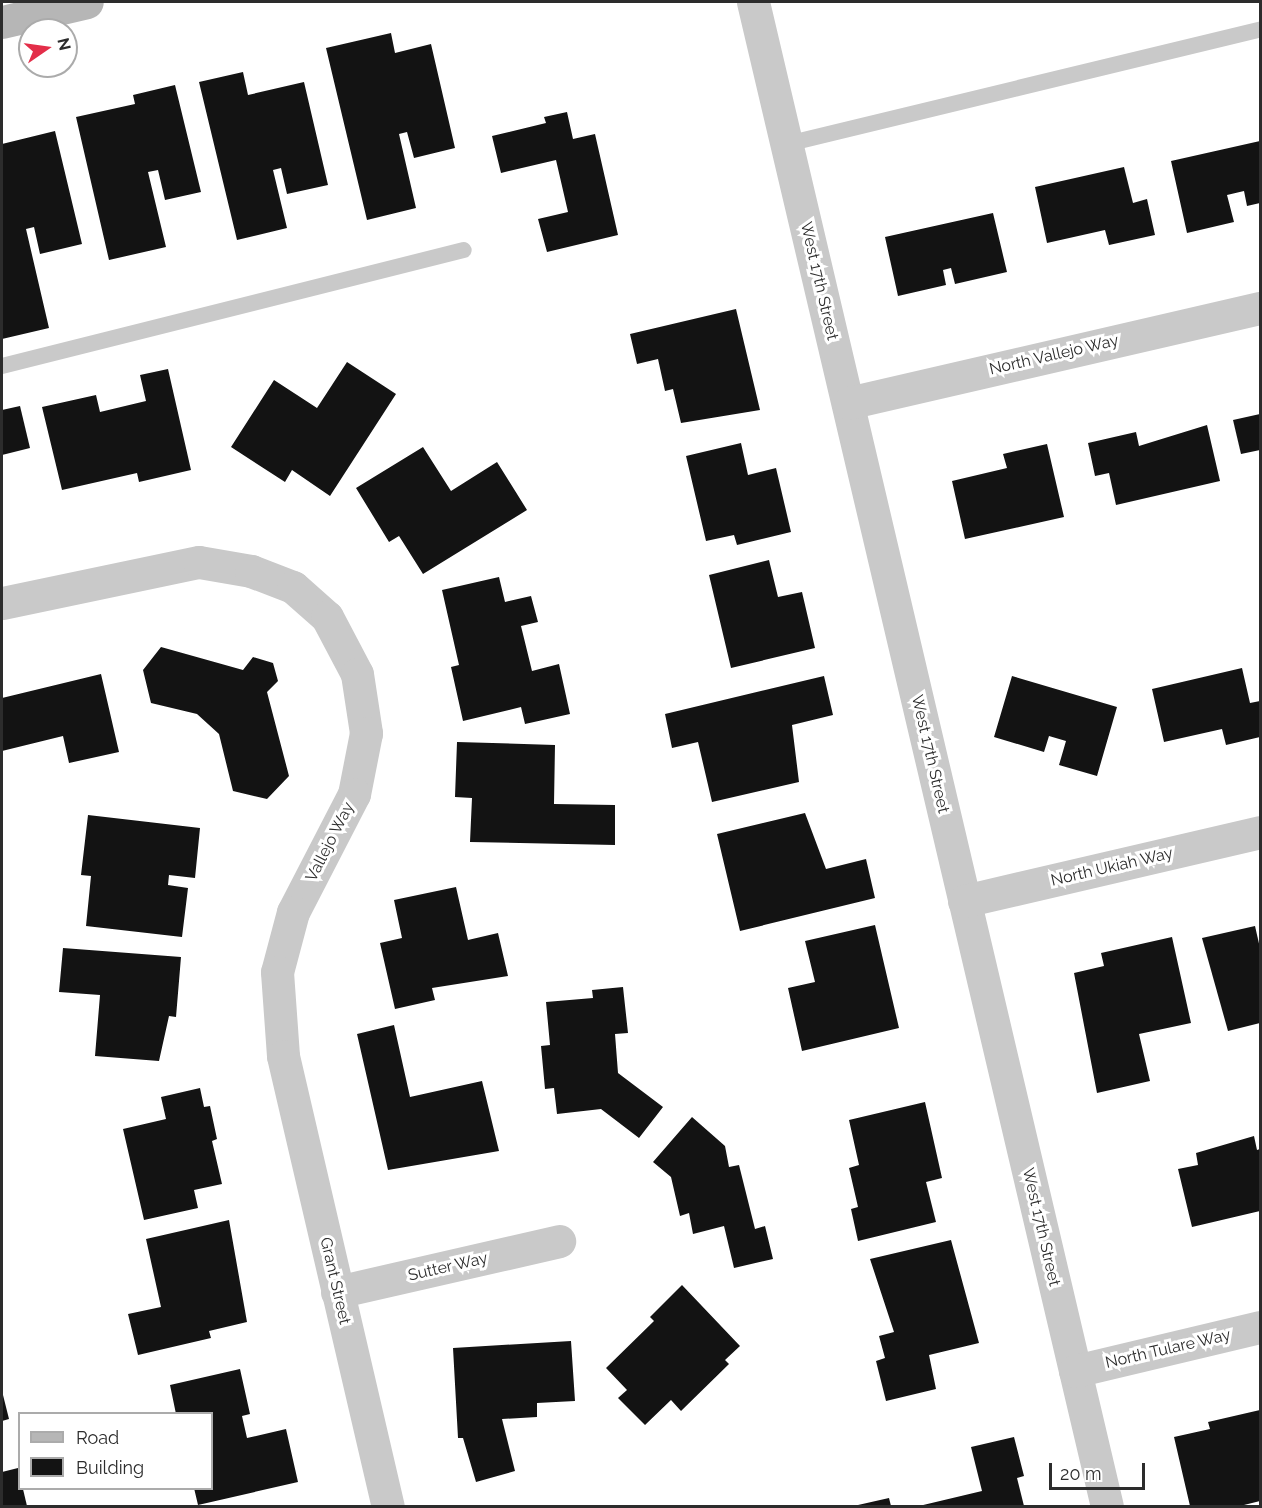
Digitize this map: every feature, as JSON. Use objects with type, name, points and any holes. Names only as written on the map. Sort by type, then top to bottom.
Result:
[{"type":"main road","points":[[2,22],[87,2]]},
{"type":"street","name":"West 17th Street","points":[[753,2],[1107,1506]]},
{"type":"street","name":"North Vallejo Way","points":[[848,403],[1260,308]]},
{"type":"street","name":"Vallejo Way","points":[[2,603],[199,562],[252,571],[293,587],[327,617],[357,674],[366,734],[354,794],[293,912],[277,972],[283,1056]]},
{"type":"street","name":"North Ukiah Way","points":[[963,901],[1260,832]]},
{"type":"street","name":"Grant Street","points":[[283,1056],[388,1506]]},
{"type":"street","name":"Sutter Way","points":[[337,1292],[559,1241]]},
{"type":"street","name":"North Tulare Way","points":[[1075,1371],[1260,1327]]},
{"type":"lane","points":[[786,144],[1260,30]]},
{"type":"lane","points":[[2,366],[464,250]]},
{"type":"building","points":[[391,33],[395,53],[431,44],[455,148],[414,158],[407,132],[399,134],[416,208],[367,220],[326,48]]},
{"type":"building","points":[[243,72],[248,95],[304,82],[328,185],[287,194],[281,168],[273,170],[287,228],[237,240],[199,82]]},
{"type":"building","points":[[175,85],[201,192],[165,200],[158,170],[148,172],[166,247],[109,260],[76,117],[135,104],[133,95]]},
{"type":"building","points":[[567,112],[573,139],[595,134],[618,235],[547,252],[538,219],[568,212],[556,160],[501,173],[492,136],[546,123],[544,117]]},
{"type":"building","points":[[55,131],[82,244],[40,254],[34,227],[26,229],[49,328],[2,339],[2,144]]},
{"type":"building","points":[[1260,141],[1260,203],[1247,206],[1244,191],[1227,195],[1234,222],[1187,233],[1171,161]]},
{"type":"building","points":[[1124,167],[1133,203],[1147,199],[1155,235],[1109,245],[1105,230],[1047,243],[1035,187]]},
{"type":"building","points":[[993,213],[1007,272],[955,284],[951,268],[943,270],[946,285],[898,296],[885,237]]},
{"type":"building","points":[[736,309],[760,410],[681,423],[673,389],[665,391],[658,359],[637,364],[630,334]]},
{"type":"building","points":[[347,362],[396,394],[330,496],[292,470],[285,482],[231,447],[274,380],[317,408]]},
{"type":"building","points":[[168,369],[191,470],[139,482],[137,473],[62,490],[42,407],[96,395],[100,412],[146,401],[140,375]]},
{"type":"building","points":[[20,406],[30,448],[2,455],[2,410]]},
{"type":"building","points":[[1260,414],[1260,450],[1241,454],[1233,420]]},
{"type":"building","points":[[1207,425],[1220,481],[1116,505],[1109,473],[1095,476],[1088,443],[1136,432],[1139,446]]},
{"type":"building","points":[[741,443],[748,475],[776,468],[791,532],[737,545],[734,535],[706,541],[686,456]]},
{"type":"building","points":[[1047,444],[1064,517],[965,539],[952,481],[1007,468],[1003,454]]},
{"type":"building","points":[[423,447],[451,491],[497,462],[527,510],[423,574],[399,536],[389,542],[356,488]]},
{"type":"building","points":[[769,560],[778,597],[802,592],[815,648],[731,668],[709,575]]},
{"type":"building","points":[[499,577],[505,602],[531,596],[538,622],[521,626],[532,671],[559,664],[570,714],[525,724],[521,707],[463,721],[451,667],[459,665],[442,590]]},
{"type":"building","points":[[161,647],[243,670],[253,657],[273,663],[278,681],[267,692],[289,776],[267,799],[233,791],[219,734],[197,714],[151,703],[143,670]]},
{"type":"building","points":[[1242,668],[1250,703],[1260,701],[1260,737],[1226,745],[1222,729],[1164,742],[1152,689]]},
{"type":"building","points":[[101,674],[119,752],[69,763],[63,736],[2,751],[2,698]]},
{"type":"building","points":[[824,676],[833,715],[792,725],[799,782],[712,802],[698,742],[672,748],[665,714]]},
{"type":"building","points":[[1012,676],[1117,707],[1097,776],[1059,765],[1066,741],[1049,736],[1044,752],[994,737]]},
{"type":"building","points":[[457,742],[555,745],[554,804],[615,805],[615,845],[470,842],[472,798],[455,797]]},
{"type":"building","points":[[805,813],[826,869],[866,859],[875,898],[740,931],[717,834]]},
{"type":"building","points":[[88,815],[200,828],[195,878],[169,875],[168,885],[188,888],[182,937],[86,926],[91,876],[81,875]]},
{"type":"building","points":[[456,887],[468,940],[498,933],[508,976],[432,988],[435,1000],[395,1009],[380,943],[402,938],[394,900]]},
{"type":"building","points":[[875,925],[899,1028],[802,1051],[788,988],[815,982],[805,941]]},
{"type":"building","points":[[1255,926],[1260,948],[1260,1023],[1228,1031],[1202,938]]},
{"type":"building","points":[[1172,937],[1191,1023],[1139,1034],[1150,1081],[1097,1093],[1074,973],[1104,966],[1101,953]]},
{"type":"building","points":[[63,948],[181,957],[176,1017],[169,1016],[159,1061],[95,1056],[100,995],[59,992]]},
{"type":"building","points":[[623,987],[628,1033],[615,1034],[618,1073],[663,1107],[639,1138],[601,1109],[557,1114],[554,1088],[545,1089],[541,1046],[550,1045],[546,1002],[593,998],[592,990]]},
{"type":"building","points":[[394,1025],[410,1097],[482,1081],[499,1151],[388,1170],[357,1034]]},
{"type":"building","points":[[200,1088],[204,1107],[210,1106],[217,1139],[212,1141],[222,1184],[194,1190],[198,1208],[144,1220],[123,1129],[166,1119],[161,1097]]},
{"type":"building","points":[[925,1102],[942,1178],[926,1182],[936,1222],[858,1241],[851,1209],[858,1207],[849,1168],[859,1165],[849,1120]]},
{"type":"building","points":[[692,1117],[725,1146],[729,1167],[739,1165],[755,1229],[765,1226],[773,1259],[734,1268],[724,1226],[693,1234],[689,1213],[680,1216],[671,1177],[653,1162]]},
{"type":"building","points":[[1254,1136],[1257,1150],[1260,1149],[1260,1211],[1192,1227],[1178,1169],[1198,1165],[1196,1153]]},
{"type":"building","points":[[229,1220],[247,1322],[209,1331],[211,1338],[138,1355],[128,1314],[161,1307],[146,1239]]},
{"type":"building","points":[[951,1240],[979,1343],[929,1355],[936,1389],[886,1401],[876,1361],[885,1358],[879,1336],[894,1332],[870,1259]]},
{"type":"building","points":[[682,1285],[740,1346],[725,1360],[729,1364],[681,1411],[671,1400],[645,1425],[618,1398],[627,1390],[606,1368],[654,1321],[650,1317]]},
{"type":"building","points":[[571,1341],[575,1401],[537,1403],[537,1417],[502,1419],[515,1471],[476,1482],[463,1438],[458,1438],[453,1348]]},
{"type":"building","points":[[240,1369],[250,1414],[242,1416],[247,1438],[286,1429],[298,1482],[198,1505],[194,1490],[213,1490],[213,1412],[176,1412],[170,1385]]},
{"type":"building","points":[[2,1391],[9,1419],[2,1421]]},
{"type":"building","points":[[1260,1410],[1260,1501],[1240,1506],[1190,1506],[1174,1437],[1210,1429],[1208,1422]]},
{"type":"building","points":[[1014,1437],[1024,1476],[1017,1478],[1024,1506],[919,1506],[982,1491],[971,1447]]},
{"type":"building","points":[[18,1468],[18,1490],[23,1490],[27,1506],[2,1506],[2,1472]]},
{"type":"building","points":[[889,1498],[891,1506],[858,1505]]}]
